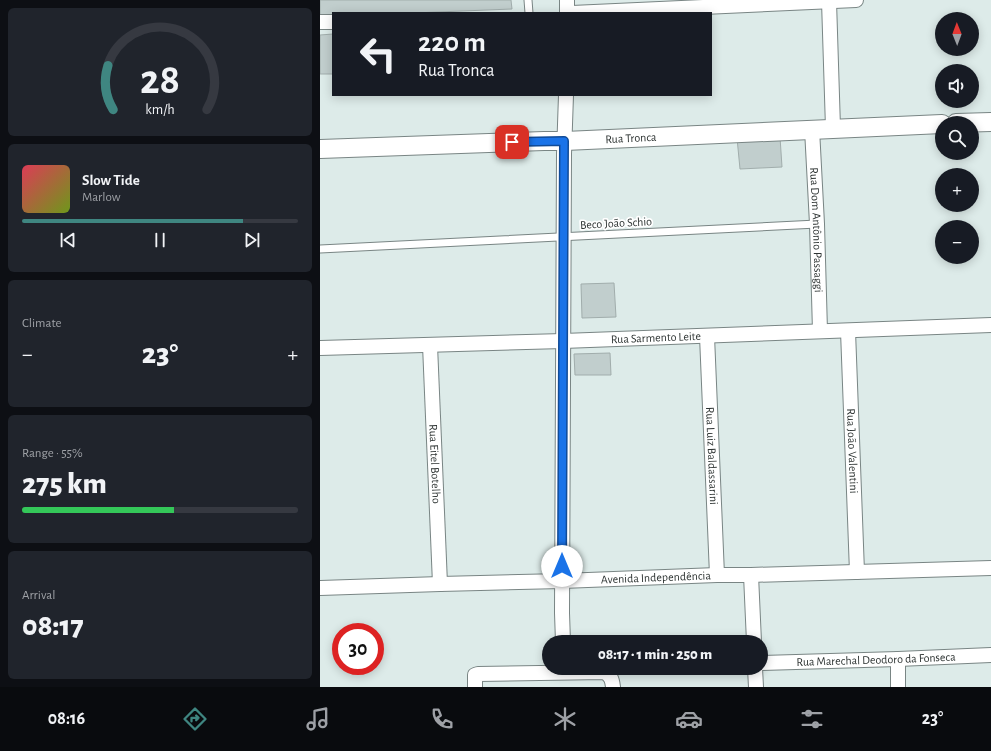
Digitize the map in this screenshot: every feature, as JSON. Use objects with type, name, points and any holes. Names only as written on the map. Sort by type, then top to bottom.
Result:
[{"type":"street","points":[[567,0],[567,12]]},
{"type":"street","points":[[593,12],[856,0]]},
{"type":"street","points":[[829,1],[833,128]]},
{"type":"street","points":[[320,22],[332,22]]},
{"type":"street","points":[[563,635],[564,141],[566,96]]},
{"type":"street","points":[[979,122],[991,122]]},
{"type":"street","name":"Rua Tronca","points":[[320,149],[564,141],[935,124]]},
{"type":"street","name":"Rua Dom Antônio Passaggi","points":[[812,129],[817,224],[820,332]]},
{"type":"street","name":"Rua Sarmento Leite","points":[[320,348],[991,326]]},
{"type":"street","name":"Rua João Valentini","points":[[848,331],[857,572]]},
{"type":"street","name":"Rua Luiz Baldassarini","points":[[708,336],[717,575]]},
{"type":"street","name":"Rua Eitel Botelho","points":[[430,345],[440,584]]},
{"type":"street","name":"Avenida Independência","points":[[320,588],[562,582],[717,575],[991,568]]},
{"type":"street","points":[[751,575],[754,635]]},
{"type":"street","name":"Rua Marechal Deodoro da Fonseca","points":[[768,663],[991,655]]},
{"type":"street","points":[[898,659],[898,687]]},
{"type":"street","points":[[475,682],[475,675],[478,674],[542,671]]},
{"type":"street","points":[[755,675],[756,687]]},
{"type":"lane","points":[[528,0],[529,12]]},
{"type":"lane","name":"Beco João Schio","points":[[320,249],[817,224]]},
{"type":"building","points":[[320,0],[511,0],[512,9],[438,12],[332,12],[332,16],[320,16]]},
{"type":"building","points":[[332,34],[332,74],[320,74],[320,35]]},
{"type":"building","points":[[780,137],[782,167],[740,169],[737,138]]},
{"type":"building","points":[[614,283],[616,317],[582,318],[581,284]]},
{"type":"building","points":[[610,353],[611,375],[575,375],[574,354]]},
{"type":"route","points":[[512,142],[564,141],[562,566]]}]
